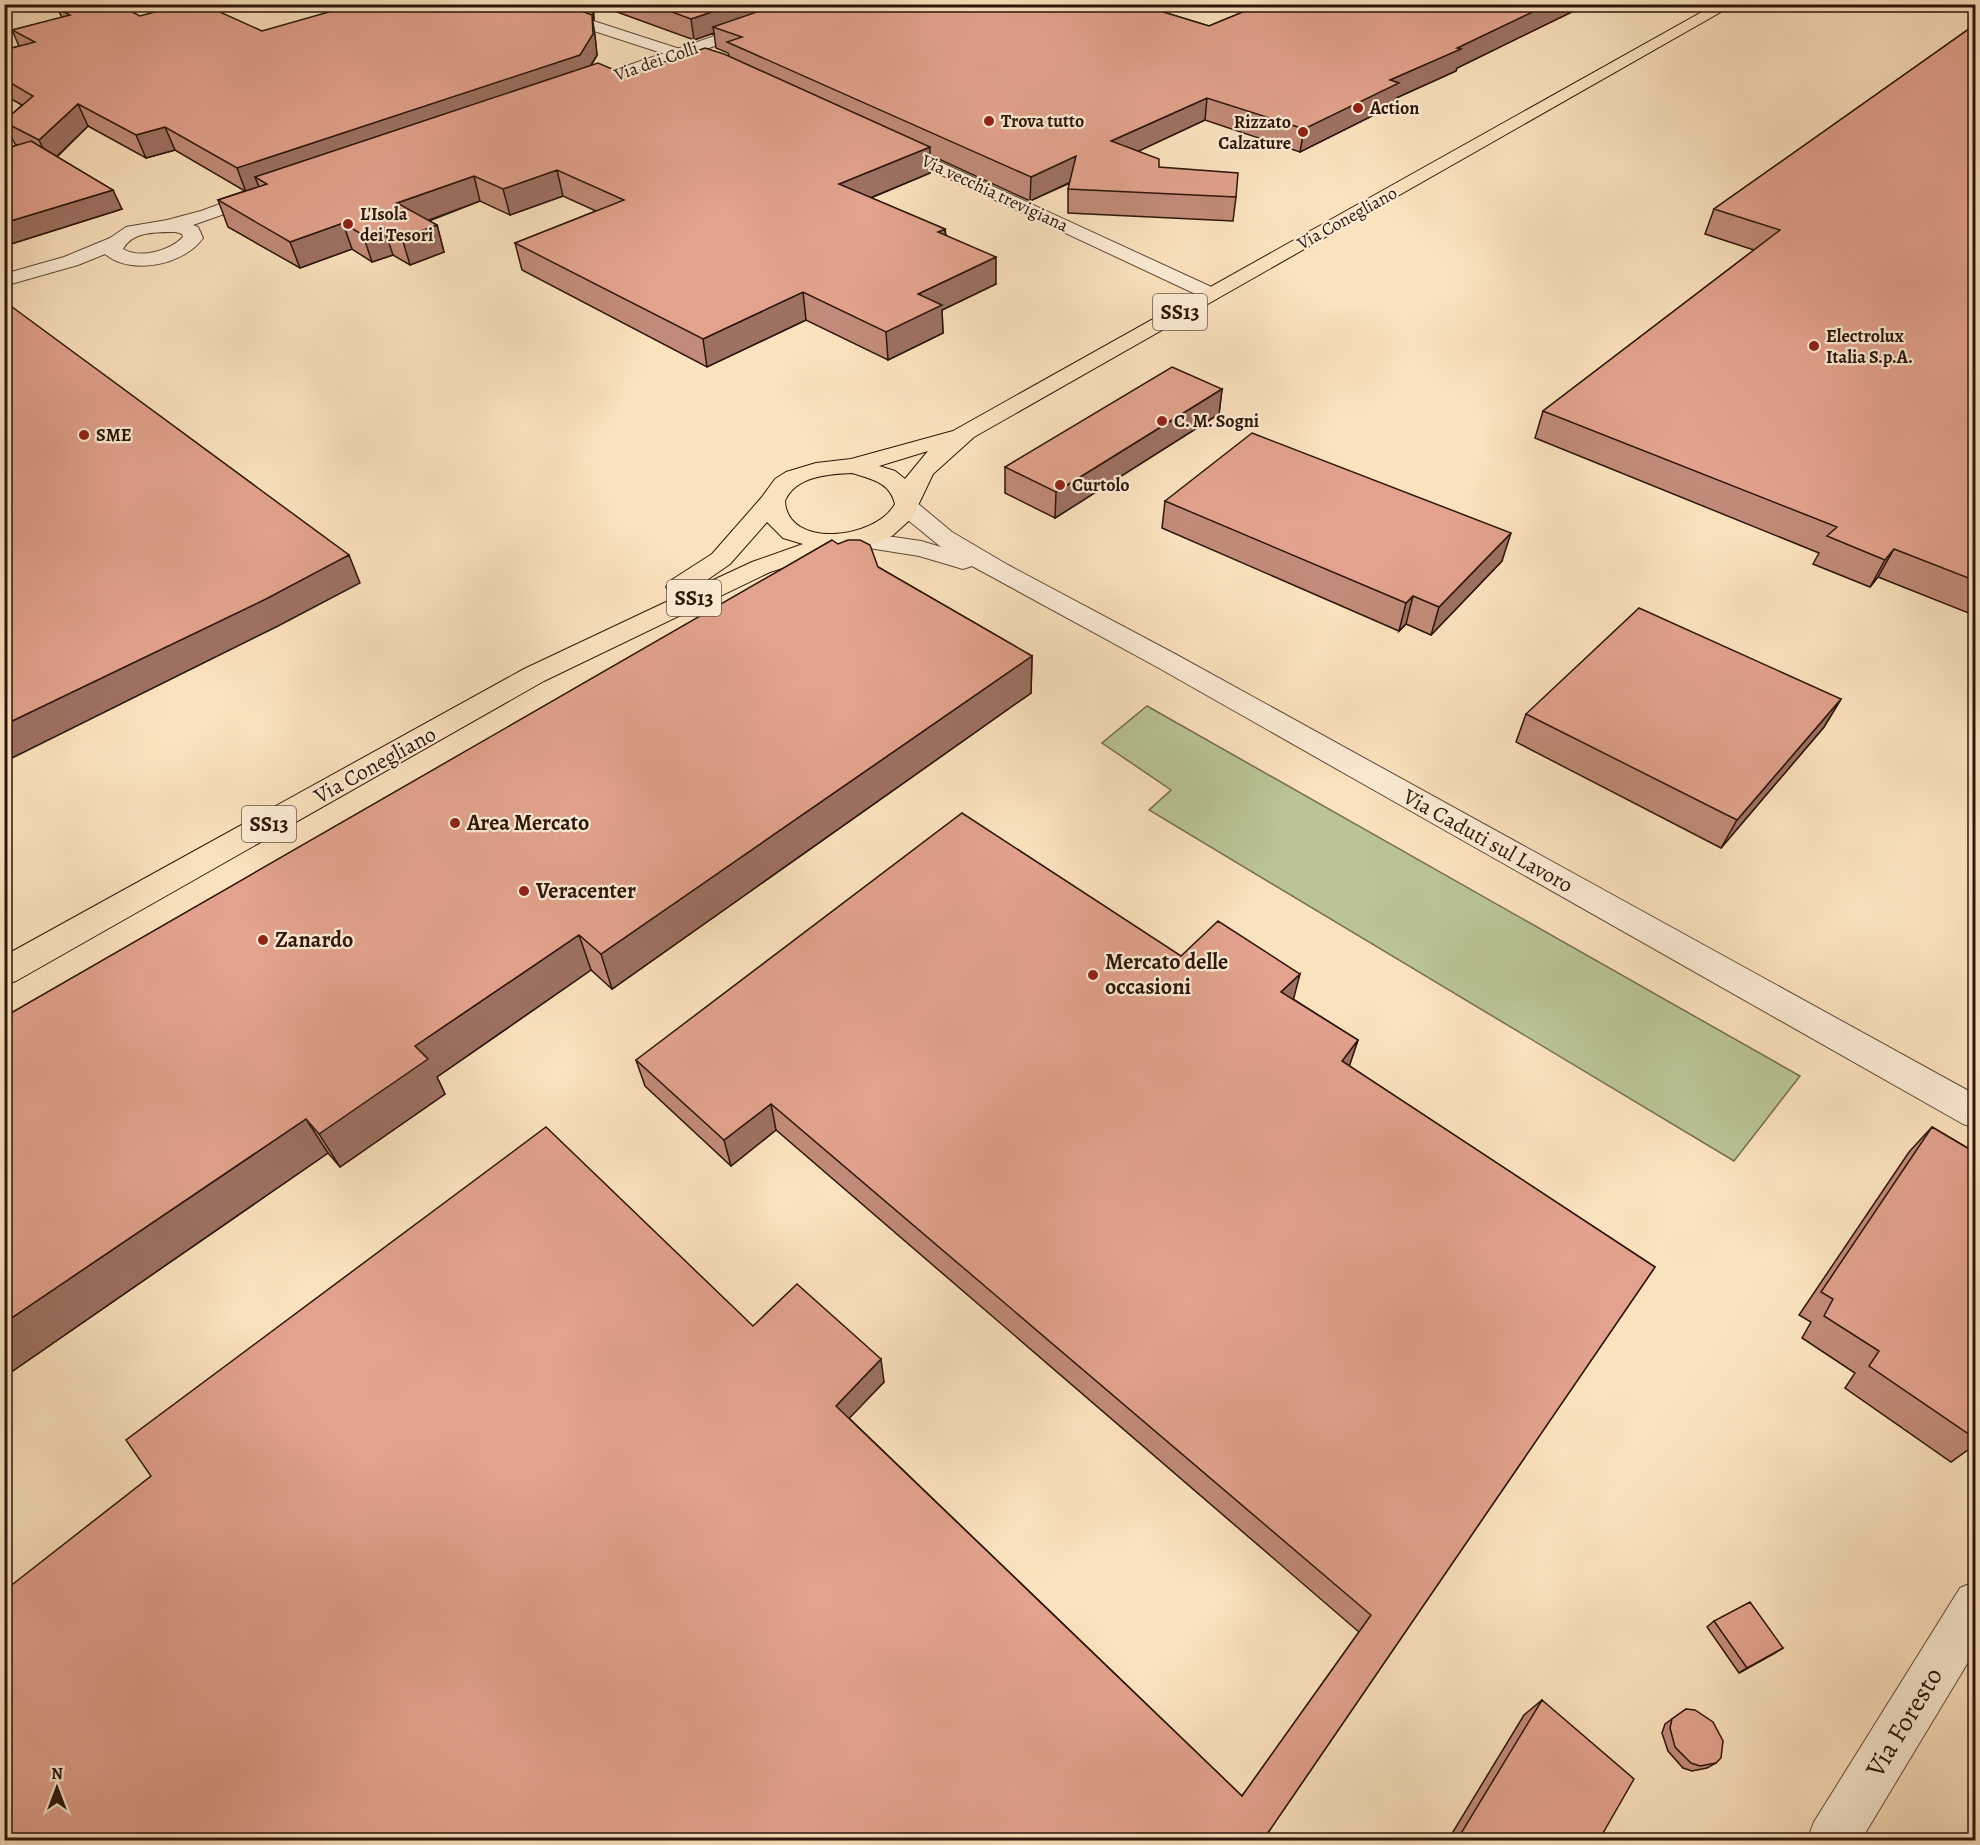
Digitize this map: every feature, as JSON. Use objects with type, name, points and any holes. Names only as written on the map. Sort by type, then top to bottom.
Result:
[{"type":"main road","name":"Via Conegliano","points":[[907,503],[916,479],[929,461],[966,432],[1728,4]]},
{"type":"main road","name":"Via Conegliano","points":[[853,466],[966,432]]},
{"type":"main road","points":[[853,466],[891,477],[902,487],[907,503],[902,518],[891,527],[848,541],[814,541],[794,534],[780,525],[772,513],[772,501],[779,489],[792,479],[810,471],[853,466]]},
{"type":"main road","name":"Via Conegliano","points":[[4,972],[557,664],[721,559],[772,501]]},
{"type":"main road","name":"Via Conegliano","points":[[557,664],[761,567],[848,541]]},
{"type":"street","points":[[525,4],[547,14],[679,52],[734,73]]},
{"type":"street","name":"Via dei Colli","points":[[559,94],[825,4]]},
{"type":"street","name":"Via vecchia trevigiana","points":[[873,136],[1210,294]]},
{"type":"street","points":[[120,250],[139,230],[168,226],[275,190]]},
{"type":"street","points":[[4,280],[120,250],[150,258],[177,252],[217,217],[249,200]]},
{"type":"street","points":[[168,226],[185,228],[194,235]]},
{"type":"street","name":"Via Caduti sul Lavoro","points":[[907,503],[943,537],[999,571],[1177,667],[1976,1113]]},
{"type":"street","name":"Via Caduti sul Lavoro","points":[[848,541],[921,549],[999,571]]},
{"type":"street","name":"Via Foresto","points":[[1832,1840],[1976,1604]]},
{"type":"green space","points":[[1147,706],[1800,1076],[1734,1161],[1149,810],[1171,790],[1102,743]]},
{"type":"building","points":[[78,4],[116,4],[140,16],[184,4],[202,4],[262,31],[357,4],[562,4],[592,15],[593,34],[580,55],[237,168],[165,127],[136,135],[78,104],[39,140],[4,122],[33,96],[4,79],[4,50],[35,42],[12,30],[70,15],[58,9]]},
{"type":"building","points":[[650,4],[735,4],[691,19]]},
{"type":"building","points":[[780,4],[1137,4],[1209,26],[1262,4],[1549,4],[1457,48],[1461,49],[1390,80],[1399,83],[1304,129],[1207,98],[1111,141],[1159,159],[1159,167],[1238,173],[1236,197],[1068,189],[1076,156],[1031,177],[727,42],[742,37],[713,27]]},
{"type":"building","name":"Electrolux Italia S.p.A.","points":[[1976,24],[1976,581],[1894,549],[1885,560],[1827,536],[1837,527],[1543,411],[1780,230],[1714,209]]},
{"type":"building","points":[[705,48],[724,54],[930,147],[839,184],[945,229],[938,232],[996,257],[918,294],[942,305],[886,332],[803,292],[703,339],[515,243],[624,200],[557,170],[503,189],[474,176],[397,203],[437,225],[402,238],[384,228],[363,235],[343,223],[290,242],[218,200],[267,184],[255,177],[598,63],[626,75]]},
{"type":"building","points":[[31,141],[113,190],[4,223],[4,149]]},
{"type":"building","name":"SME","points":[[4,301],[349,555],[266,599],[4,725]]},
{"type":"building","points":[[1172,367],[1222,389],[1056,492],[1005,467]]},
{"type":"building","points":[[1252,433],[1511,533],[1439,607],[1413,596],[1406,603],[1165,501]]},
{"type":"building","points":[[832,540],[838,544],[848,540],[860,540],[870,545],[878,567],[1032,656],[601,954],[579,935],[415,1046],[428,1059],[319,1134],[306,1119],[4,1323],[4,1017]]},
{"type":"building","points":[[1639,608],[1841,699],[1737,820],[1526,714]]},
{"type":"building","points":[[962,813],[1181,956],[1218,921],[1300,974],[1281,992],[1358,1040],[1342,1061],[1655,1267],[1263,1840],[4,1840],[4,1591],[151,1476],[126,1440],[546,1127],[753,1326],[797,1284],[881,1359],[836,1406],[1242,1796],[1371,1615],[771,1104],[724,1140],[636,1060]]},
{"type":"building","points":[[1932,1127],[1976,1153],[1976,1439],[1869,1366],[1879,1351],[1824,1316],[1833,1299],[1821,1292]]},
{"type":"building","points":[[1750,1602],[1783,1648],[1747,1668],[1714,1621]]},
{"type":"building","points":[[1542,1700],[1634,1779],[1599,1840],[1457,1840]]},
{"type":"building","points":[[1686,1709],[1695,1710],[1713,1722],[1723,1741],[1721,1758],[1716,1763],[1700,1766],[1691,1763],[1675,1747],[1670,1728],[1672,1719]]},
{"type":"place","name":"Action","points":[[1358,108]]},
{"type":"place","name":"Trova tutto","points":[[989,121]]},
{"type":"place","name":"Rizzato Calzature","points":[[1303,132]]},
{"type":"place","name":"L'Isola dei Tesori","points":[[348,224]]},
{"type":"place","name":"Electrolux Italia S.p.A.","points":[[1814,346]]},
{"type":"place","name":"C. M. Sogni","points":[[1162,421]]},
{"type":"place","name":"SME","points":[[84,435]]},
{"type":"place","name":"Curtolo","points":[[1060,485]]},
{"type":"place","name":"Area Mercato","points":[[455,823]]},
{"type":"place","name":"Veracenter","points":[[524,891]]},
{"type":"place","name":"Zanardo","points":[[263,940]]},
{"type":"place","name":"Mercato delle occasioni","points":[[1093,975]]}]
